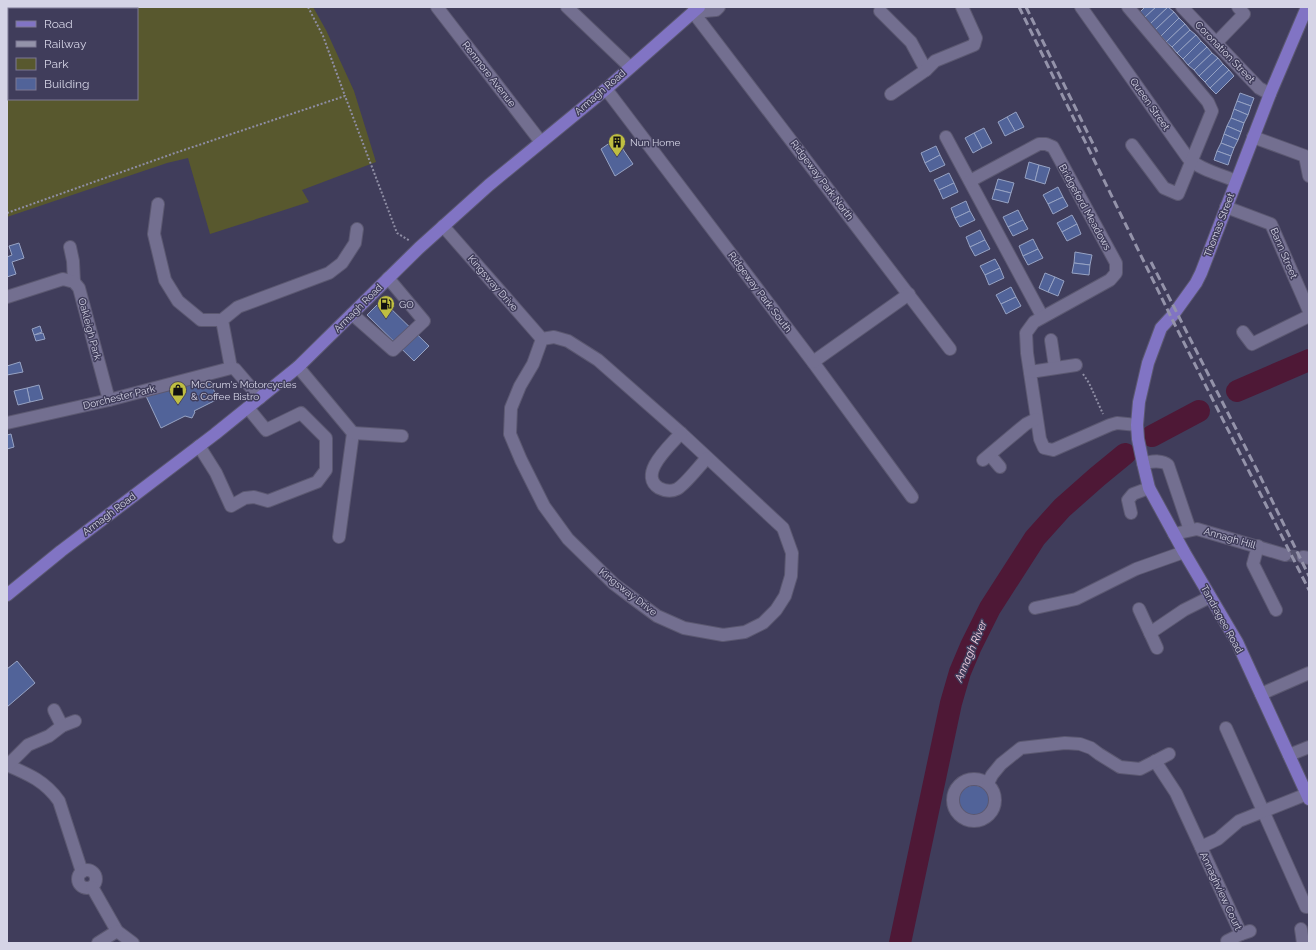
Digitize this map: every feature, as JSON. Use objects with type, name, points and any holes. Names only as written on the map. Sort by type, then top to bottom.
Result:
[{"type":"main road","name":"Thomas Street","points":[[1138,439],[1137,426],[1139,402],[1148,363],[1155,342],[1161,328],[1173,315],[1196,283],[1201,273],[1270,94],[1306,9]]},
{"type":"main road","name":"Armagh Road","points":[[7,595],[61,551],[248,408],[298,367],[443,226],[489,185],[606,88],[696,10]]},
{"type":"main road","name":"Tandragee Road","points":[[1138,439],[1149,488],[1236,642],[1308,796]]},
{"type":"street","name":"Renmore Avenue","points":[[437,7],[541,142]]},
{"type":"street","points":[[567,7],[630,67]]},
{"type":"street","points":[[696,10],[716,10],[719,7]]},
{"type":"street","points":[[891,94],[926,70],[935,60],[974,45],[976,38],[962,7]]},
{"type":"street","name":"Queen Street","points":[[1081,7],[1191,161]]},
{"type":"street","points":[[1128,7],[1208,102],[1212,111],[1178,194],[1164,188],[1132,145]]},
{"type":"street","name":"Coronation Street","points":[[1182,7],[1260,88],[1270,94]]},
{"type":"street","points":[[1216,43],[1244,14],[1238,7]]},
{"type":"street","name":"Ridgeway Park North","points":[[696,10],[950,350]]},
{"type":"street","points":[[880,11],[911,42],[926,70]]},
{"type":"street","name":"Ridgeway Park South","points":[[606,88],[912,496]]},
{"type":"street","points":[[946,137],[1042,316]]},
{"type":"street","points":[[1253,137],[1305,156],[1309,176]]},
{"type":"street","name":"Bridgeford Meadows","points":[[970,181],[1039,144],[1046,144],[1053,147],[1116,263],[1116,273],[1110,280],[1042,316],[1034,322],[1026,333],[1027,353],[1036,419],[1040,439],[1044,448],[1053,450],[1117,423],[1137,426]]},
{"type":"street","points":[[1191,161],[1236,181]]},
{"type":"street","points":[[158,204],[154,234],[165,280],[178,301],[201,320],[222,320],[238,307],[329,272],[342,263],[355,244],[357,229]]},
{"type":"street","name":"Bann Street","points":[[1226,207],[1271,224],[1308,311]]},
{"type":"street","name":"Kingsway Drive","points":[[443,226],[542,339]]},
{"type":"street","points":[[7,297],[63,279],[74,282],[73,261],[70,247]]},
{"type":"street","points":[[352,314],[393,350],[424,321],[388,278]]},
{"type":"street","name":"Oakleigh Park","points":[[74,282],[79,288],[108,400]]},
{"type":"street","points":[[813,362],[909,294]]},
{"type":"street","points":[[1243,332],[1252,344],[1308,311]]},
{"type":"street","points":[[222,320],[231,368],[235,369],[260,398]]},
{"type":"street","name":"Kingsway Drive","points":[[554,338],[568,341],[598,360],[681,433],[783,528],[792,553],[792,576],[785,596],[776,610],[763,623],[745,632],[723,635],[684,628],[657,616],[614,584],[568,539],[544,506],[520,460],[510,434],[511,408],[520,386],[533,364],[542,339],[554,338]]},
{"type":"street","points":[[1052,340],[1055,367]]},
{"type":"street","points":[[1030,372],[1076,365]]},
{"type":"street","points":[[298,367],[353,433],[402,436]]},
{"type":"street","name":"Dorchester Park","points":[[7,423],[108,400],[231,368]]},
{"type":"street","points":[[199,446],[216,473],[231,506],[245,498],[268,501],[317,482],[326,470],[326,438],[301,413],[266,430],[248,408]]},
{"type":"street","points":[[1000,467],[986,457],[1026,424],[1036,419]]},
{"type":"street","points":[[339,538],[353,433]]},
{"type":"street","points":[[681,433],[655,462],[652,471],[652,479],[655,485],[669,491],[679,488],[707,458]]},
{"type":"street","points":[[1143,462],[1160,461],[1168,465],[1190,530]]},
{"type":"street","points":[[1131,514],[1128,500],[1133,494],[1149,488]]},
{"type":"street","name":"Annagh Hill","points":[[1174,534],[1197,528],[1285,555]]},
{"type":"street","points":[[1258,546],[1253,564],[1276,610]]},
{"type":"street","points":[[1035,608],[1076,599],[1136,569],[1184,552]]},
{"type":"street","points":[[1150,633],[1184,610],[1210,597]]},
{"type":"street","points":[[1139,609],[1157,648]]},
{"type":"street","points":[[1261,694],[1309,673]]},
{"type":"street","points":[[54,710],[62,726]]},
{"type":"street","points":[[76,721],[62,726],[49,736],[28,745],[8,765],[43,783],[59,801],[82,872],[79,876],[80,884],[87,888],[92,887],[117,931],[133,943]]},
{"type":"street","points":[[1226,728],[1306,907]]},
{"type":"street","points":[[988,783],[992,775],[1001,764],[1021,748],[1065,742],[1080,744],[1091,748],[1120,767],[1140,769],[1169,754]]},
{"type":"street","points":[[1289,755],[1309,747]]},
{"type":"street","name":"Annaghview Court","points":[[1155,761],[1176,793],[1200,847],[1246,933],[1227,941]]},
{"type":"street","name":"Annaghview Court","points":[[1200,847],[1218,839],[1239,821],[1263,811],[1308,796]]},
{"type":"street","points":[[1301,930],[1303,943]]},
{"type":"street","points":[[98,943],[117,931]]},
{"type":"path","points":[[308,7],[324,36],[397,233],[420,248]]},
{"type":"path","points":[[7,213],[175,153],[345,96]]},
{"type":"path","points":[[1076,365],[1089,383],[1110,425]]},
{"type":"green space","points":[[7,7],[313,7],[326,30],[354,91],[376,162],[302,190],[309,202],[210,234],[188,158],[167,163],[7,217]]},
{"type":"building","points":[[1145,7],[1156,7],[1144,18],[1139,13]]},
{"type":"building","points":[[1156,7],[1168,7],[1150,24],[1144,18]]},
{"type":"building","points":[[1168,7],[1174,12],[1155,30],[1150,24]]},
{"type":"building","points":[[1174,12],[1179,18],[1161,36],[1155,30]]},
{"type":"building","points":[[1179,18],[1185,24],[1166,42],[1161,36]]},
{"type":"building","points":[[1185,24],[1190,30],[1172,47],[1166,42]]},
{"type":"building","points":[[1190,30],[1196,35],[1177,53],[1172,47]]},
{"type":"building","points":[[1196,35],[1201,41],[1183,59],[1177,53]]},
{"type":"building","points":[[1201,41],[1207,47],[1188,65],[1183,59]]},
{"type":"building","points":[[1207,47],[1212,53],[1194,70],[1188,65]]},
{"type":"building","points":[[1212,53],[1218,58],[1199,76],[1194,70]]},
{"type":"building","points":[[1218,58],[1223,64],[1205,82],[1199,76]]},
{"type":"building","points":[[1223,64],[1229,70],[1210,88],[1205,82]]},
{"type":"building","points":[[1229,70],[1234,76],[1216,94],[1210,88]]},
{"type":"building","points":[[1240,93],[1254,98],[1251,106],[1237,101]]},
{"type":"building","points":[[1237,101],[1251,106],[1248,115],[1234,109]]},
{"type":"building","points":[[1234,109],[1248,115],[1244,123],[1231,118]]},
{"type":"building","points":[[1016,112],[1024,127],[1015,131],[1007,117]]},
{"type":"building","points":[[1007,117],[1015,131],[1005,136],[998,122]]},
{"type":"building","points":[[1231,118],[1244,123],[1241,132],[1227,126]]},
{"type":"building","points":[[1227,126],[1241,132],[1238,140],[1224,134]]},
{"type":"building","points":[[984,128],[992,143],[982,148],[974,133]]},
{"type":"building","points":[[974,133],[982,148],[973,153],[965,138]]},
{"type":"building","points":[[1224,134],[1238,140],[1234,148],[1221,143]]},
{"type":"building","name":"Nun Home","points":[[611,142],[618,142],[633,164],[615,176],[601,149]]},
{"type":"building","points":[[1221,143],[1234,148],[1231,156],[1217,151]]},
{"type":"building","points":[[936,146],[940,155],[925,163],[921,153]]},
{"type":"building","points":[[1217,151],[1231,156],[1228,165],[1214,160]]},
{"type":"building","points":[[940,155],[945,165],[930,172],[925,163]]},
{"type":"building","points":[[1029,162],[1039,165],[1035,181],[1025,178]]},
{"type":"building","points":[[1039,165],[1050,168],[1045,184],[1035,181]]},
{"type":"building","points":[[949,173],[954,183],[939,190],[934,180]]},
{"type":"building","points":[[998,179],[1014,183],[1011,193],[995,189]]},
{"type":"building","points":[[954,183],[958,192],[943,199],[939,190]]},
{"type":"building","points":[[1058,187],[1063,197],[1048,204],[1043,195]]},
{"type":"building","points":[[995,189],[1011,193],[1008,203],[992,199]]},
{"type":"building","points":[[1063,197],[1068,206],[1053,214],[1048,204]]},
{"type":"building","points":[[966,201],[970,211],[955,218],[951,208]]},
{"type":"building","points":[[1018,210],[1023,220],[1008,227],[1003,217]]},
{"type":"building","points":[[970,211],[975,220],[960,227],[955,218]]},
{"type":"building","points":[[1072,215],[1077,224],[1062,232],[1057,223]]},
{"type":"building","points":[[1023,220],[1028,229],[1013,236],[1008,227]]},
{"type":"building","points":[[1077,224],[1081,234],[1067,241],[1062,232]]},
{"type":"building","points":[[980,230],[985,240],[970,247],[966,237]]},
{"type":"building","points":[[1033,239],[1038,249],[1023,256],[1019,246]]},
{"type":"building","points":[[985,240],[990,249],[975,256],[970,247]]},
{"type":"building","points":[[19,243],[24,258],[12,262],[16,274],[7,277],[7,257],[12,255],[9,246]]},
{"type":"building","points":[[1038,249],[1043,258],[1028,265],[1023,256]]},
{"type":"building","points":[[1075,252],[1092,255],[1090,265],[1074,263]]},
{"type":"building","points":[[995,259],[1000,268],[985,275],[980,266]]},
{"type":"building","points":[[1074,263],[1090,265],[1089,275],[1072,273]]},
{"type":"building","points":[[1000,268],[1004,278],[989,285],[985,275]]},
{"type":"building","points":[[1045,273],[1055,277],[1048,292],[1039,288]]},
{"type":"building","points":[[1055,277],[1064,281],[1058,296],[1048,292]]},
{"type":"building","points":[[1011,287],[1016,297],[1001,304],[996,295]]},
{"type":"building","points":[[1016,297],[1021,306],[1006,314],[1001,304]]},
{"type":"building","points":[[382,300],[429,346],[414,361],[367,315]]},
{"type":"building","points":[[40,326],[42,332],[34,335],[32,329]]},
{"type":"building","points":[[43,333],[45,339],[36,341],[34,335]]},
{"type":"building","points":[[20,362],[23,372],[7,375],[7,366]]},
{"type":"building","name":"McCrum's Motorcycles & Coffee Bistro","points":[[209,380],[218,399],[194,411],[195,412],[192,418],[185,416],[161,428],[146,396]]},
{"type":"building","points":[[39,385],[43,399],[30,402],[27,388]]},
{"type":"building","points":[[27,388],[30,402],[18,405],[14,391]]},
{"type":"building","points":[[11,434],[14,447],[7,449],[7,435]]},
{"type":"building","points":[[17,661],[35,683],[7,707],[7,669]]},
{"type":"building","points":[[971,785],[977,785],[987,792],[990,801],[989,807],[983,814],[977,817],[971,817],[961,810],[958,804],[958,798],[965,788]]},
{"type":"waterway","name":"Annagh River","points":[[1237,391],[1309,360]]},
{"type":"waterway","name":"Annagh River","points":[[1152,436],[1199,411]]},
{"type":"waterway","name":"Annagh River","points":[[900,943],[951,703],[960,672],[971,646],[990,608],[1035,538],[1062,508],[1125,454]]},
{"type":"tunnel","points":[[1285,555],[1303,557]]},
{"type":"railway","points":[[1019,7],[1175,325],[1309,590]]},
{"type":"railway","points":[[1026,7],[1097,152]]},
{"type":"railway","points":[[1151,262],[1309,576]]},
{"type":"place","name":"Nun Home","points":[[617,157]]},
{"type":"place","name":"GO","points":[[386,319]]},
{"type":"place","name":"McCrum's Motorcycles & Coffee Bistro","points":[[178,405]]}]
